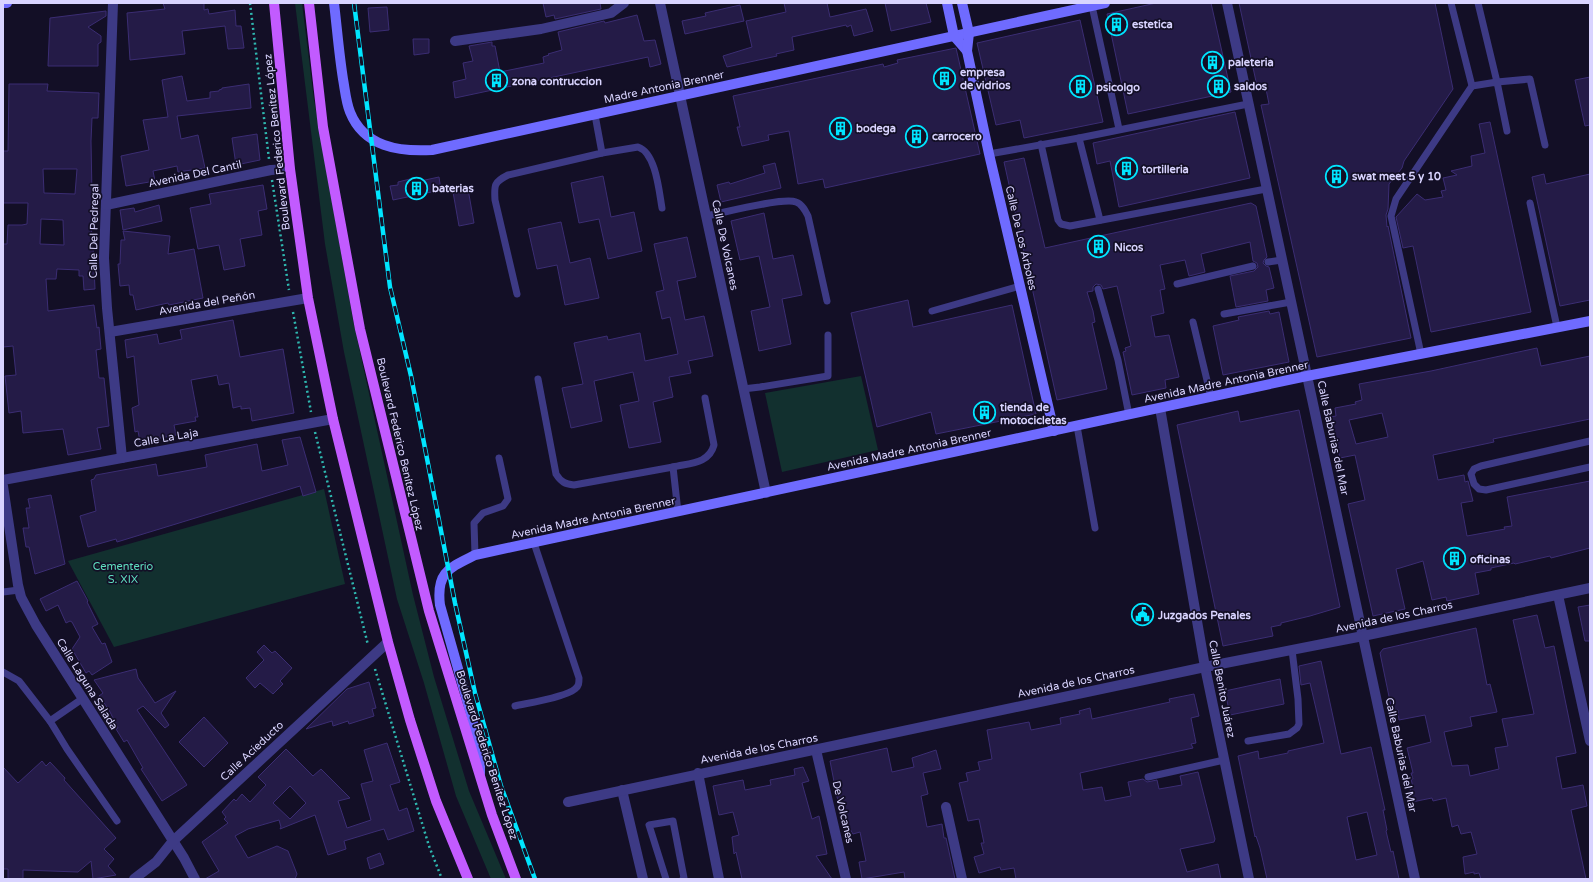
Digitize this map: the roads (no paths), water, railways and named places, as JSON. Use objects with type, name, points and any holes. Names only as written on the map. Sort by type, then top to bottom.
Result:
[{"type":"main road","name":"Boulevard Federico Benítez López","points":[[274,3],[290,169],[308,298],[333,419],[388,642],[410,720],[436,801],[468,879]]},
{"type":"main road","name":"Boulevard Federico Benítez López","points":[[309,3],[323,127],[360,329],[429,611],[492,815],[516,879]]},
{"type":"street","name":"Calle Del Pedregal","points":[[113,3],[106,205],[105,284],[122,458]]},
{"type":"street","name":"Madre Antonia Brenner","points":[[334,3],[339,55],[349,110],[353,119],[364,133],[385,146],[408,151],[432,150],[969,33],[1092,4],[1105,3]]},
{"type":"street","points":[[455,41],[541,29],[611,13],[624,3]]},
{"type":"street","name":"Calle De Volcanes","points":[[660,3],[766,493]]},
{"type":"street","points":[[947,3],[954,36],[968,51]]},
{"type":"street","name":"Calle De Los Árboles","points":[[962,3],[969,33],[968,51],[989,154],[1054,431]]},
{"type":"street","name":"Calle Baburias del Mar","points":[[1227,3],[1414,879]]},
{"type":"street","name":"Avenida Del Cantil","points":[[106,205],[271,170],[290,169]]},
{"type":"street","name":"Avenida del Peñón","points":[[110,332],[308,298]]},
{"type":"street","name":"Avenida Madre Antonia Brenner","points":[[480,777],[481,766],[478,742],[440,605],[439,593],[442,581],[449,568],[475,555],[1307,376],[1590,321]]},
{"type":"street","name":"Calle Benito Juárez","points":[[1160,408],[1205,667],[1249,879]]},
{"type":"street","name":"Calle La Laja","points":[[3,480],[333,419]]},
{"type":"street","name":"Calle Laguna Salada","points":[[3,486],[21,598],[82,699],[172,842],[184,858],[195,879]]},
{"type":"street","name":"Avenida de los Charros","points":[[568,802],[1205,667],[1363,636],[1590,588]]},
{"type":"street","points":[[1558,595],[1590,741]]},
{"type":"street","name":"Calle Acieducto","points":[[134,879],[156,862],[172,842],[388,642]]},
{"type":"street","name":"De Volcanes","points":[[816,750],[846,879]]},
{"type":"street","points":[[698,774],[719,879]]},
{"type":"street","points":[[622,790],[643,879]]},
{"type":"street","points":[[946,807],[962,879]]},
{"type":"lane","points":[[1451,3],[1472,86]]},
{"type":"lane","points":[[1478,3],[1507,131]]},
{"type":"lane","points":[[1092,4],[1119,129]]},
{"type":"lane","points":[[1422,354],[1391,216],[1396,199],[1472,86],[1530,79],[1545,145]]},
{"type":"lane","points":[[989,154],[1079,138],[1248,104]]},
{"type":"lane","points":[[595,115],[602,153]]},
{"type":"lane","points":[[1079,138],[1100,220]]},
{"type":"lane","points":[[1041,144],[1058,220],[1061,224],[1070,226],[1266,189]]},
{"type":"lane","points":[[517,294],[495,200],[494,188],[498,180],[508,176],[602,153],[638,147],[643,149],[652,162],[662,208]]},
{"type":"lane","points":[[706,216],[783,200],[797,202],[803,207],[808,216],[827,301]]},
{"type":"lane","points":[[1530,202],[1557,328]]},
{"type":"lane","points":[[1268,262],[1282,260]]},
{"type":"lane","points":[[1177,284],[1253,266]]},
{"type":"lane","points":[[932,311],[1020,286]]},
{"type":"lane","points":[[1098,289],[1118,360],[1129,415]]},
{"type":"lane","points":[[1224,314],[1291,302]]},
{"type":"lane","points":[[1193,322],[1210,397]]},
{"type":"lane","points":[[743,388],[760,387],[828,376],[828,335]]},
{"type":"lane","points":[[538,379],[556,474],[561,481],[566,484],[574,485],[702,461],[712,452],[714,445],[705,398]]},
{"type":"lane","points":[[1077,426],[1095,528]]},
{"type":"lane","points":[[1590,441],[1481,466],[1474,469],[1471,474],[1474,484],[1479,489],[1486,490],[1590,467]]},
{"type":"lane","points":[[475,555],[474,523],[483,513],[503,506],[508,499],[499,458]]},
{"type":"lane","points":[[673,467],[678,512]]},
{"type":"lane","points":[[515,706],[568,693],[579,684],[579,678],[534,543]]},
{"type":"lane","points":[[3,592],[19,590]]},
{"type":"lane","points":[[1248,741],[1289,734],[1297,728],[1299,724],[1298,699],[1292,650]]},
{"type":"lane","points":[[3,672],[19,681],[50,721],[67,749],[117,821]]},
{"type":"lane","points":[[50,721],[82,699]]},
{"type":"lane","points":[[1148,777],[1224,760]]},
{"type":"lane","points":[[666,879],[649,825],[673,821],[683,879]]},
{"type":"railway","points":[[354,3],[390,287],[411,376],[455,603],[475,693],[501,786],[535,879]]},
{"type":"place","name":"estetica","points":[[1116,24]]},
{"type":"place","name":"paleteria","points":[[1213,62]]},
{"type":"place","name":"empresa de vidrios","points":[[944,78]]},
{"type":"place","name":"zona contruccion","points":[[496,81]]},
{"type":"place","name":"saldos","points":[[1218,86]]},
{"type":"place","name":"psicolgo","points":[[1080,87]]},
{"type":"place","name":"bodega","points":[[840,128]]},
{"type":"place","name":"carrocero","points":[[916,136]]},
{"type":"place","name":"tortilleria","points":[[1127,169]]},
{"type":"place","name":"swat meet 5 y 10","points":[[1336,176]]},
{"type":"place","name":"baterias","points":[[416,188]]},
{"type":"place","name":"Nicos","points":[[1099,247]]},
{"type":"place","name":"tienda de motocicletas","points":[[984,413]]},
{"type":"place","name":"oficinas","points":[[1455,559]]},
{"type":"place","name":"Juzgados Penales","points":[[1142,615]]},
{"type":"park label","name":"Cementerio S. XIX","points":[[123,572]]}]
